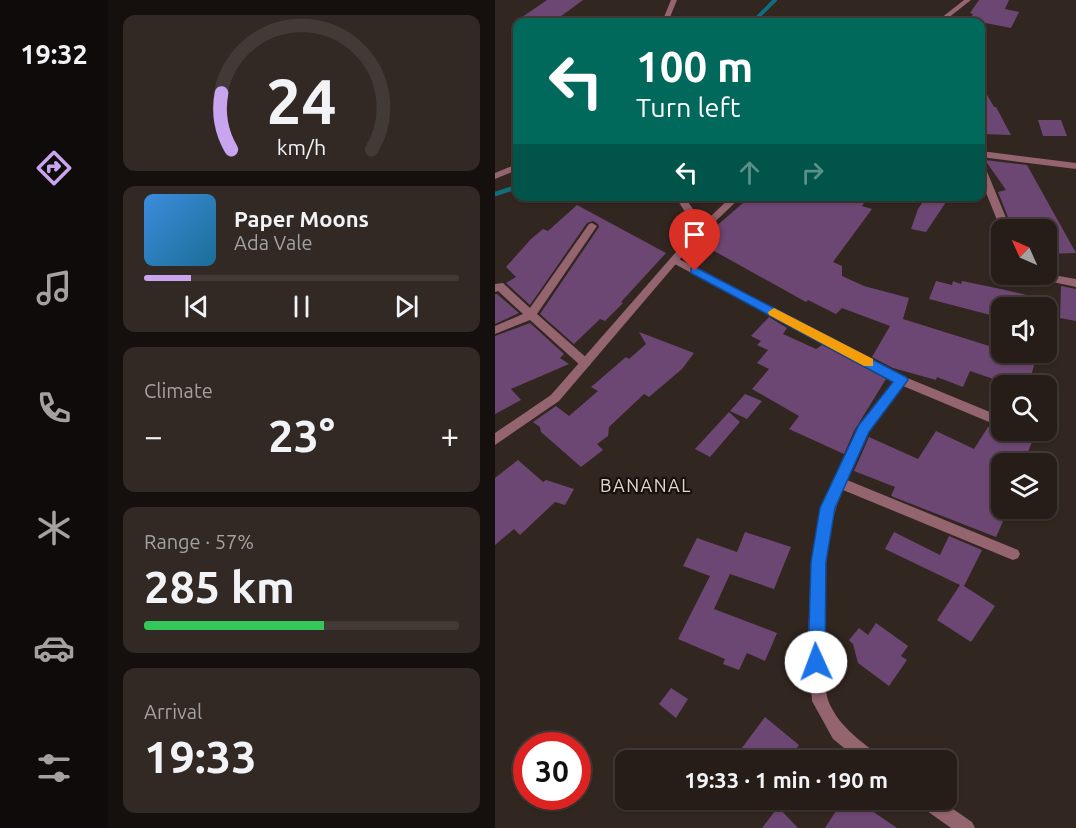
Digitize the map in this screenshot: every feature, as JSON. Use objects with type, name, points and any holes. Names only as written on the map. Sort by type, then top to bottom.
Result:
[{"type":"street","points":[[667,18],[674,0]]},
{"type":"street","points":[[944,18],[967,0]]},
{"type":"street","points":[[985,155],[1076,166]]},
{"type":"street","points":[[495,176],[513,169]]},
{"type":"street","points":[[985,179],[1001,219]]},
{"type":"street","points":[[682,201],[690,212],[695,236]]},
{"type":"street","points":[[495,440],[555,398],[695,236],[733,201]]},
{"type":"street","points":[[495,330],[531,315],[592,226]]},
{"type":"street","points":[[675,260],[901,380],[991,419]]},
{"type":"street","points":[[1057,280],[1076,284]]},
{"type":"street","points":[[495,288],[499,286],[585,363]]},
{"type":"street","points":[[859,750],[839,733],[820,701],[815,642],[818,562],[828,508],[864,429],[901,380]]},
{"type":"street","points":[[841,483],[1013,554]]},
{"type":"street","points":[[940,810],[966,828]]},
{"type":"building","points":[[547,0],[583,0],[558,18],[521,18]]},
{"type":"building","points":[[979,0],[1009,0],[1005,9],[1019,12],[1011,28],[985,23],[985,18],[971,18],[973,14],[970,13]]},
{"type":"building","points":[[985,91],[996,107],[1011,135],[985,134]]},
{"type":"building","points":[[1038,120],[1061,120],[1067,136],[1043,136]]},
{"type":"building","points":[[985,160],[1027,165],[1076,253],[1057,254],[1057,219],[1009,219],[998,192],[1006,190]]},
{"type":"building","points":[[745,201],[858,201],[864,203],[862,206],[872,209],[833,262],[842,266],[842,276],[864,286],[909,298],[903,319],[991,347],[991,363],[1035,363],[1031,375],[991,375],[991,378],[970,371],[963,387],[937,377],[936,380],[893,368],[872,357],[890,326],[842,308],[836,314],[808,300],[806,302],[698,242]]},
{"type":"building","points":[[924,201],[947,201],[926,232],[911,229]]},
{"type":"building","points":[[577,205],[666,253],[605,321],[600,319],[574,344],[540,314],[599,227],[598,224],[593,221],[587,223],[530,305],[506,283],[516,277],[506,267],[531,239],[543,229],[548,231]]},
{"type":"building","points":[[936,281],[952,285],[953,281],[961,284],[962,281],[1034,297],[991,297],[991,315],[929,299]]},
{"type":"building","points":[[1061,286],[1076,289],[1076,321],[1060,318]]},
{"type":"building","points":[[495,294],[497,294],[519,313],[495,324]]},
{"type":"building","points":[[769,317],[787,328],[783,334],[816,349],[822,345],[886,379],[854,431],[844,454],[789,429],[799,416],[752,389],[769,369],[757,363],[768,350],[757,345],[761,341],[751,336]]},
{"type":"building","points":[[530,323],[564,354],[560,358],[569,364],[511,389],[521,400],[495,414],[495,336]]},
{"type":"building","points":[[639,332],[694,353],[682,369],[649,397],[644,394],[609,427],[608,436],[597,444],[603,450],[581,467],[541,432],[540,427],[533,422],[556,406],[569,416],[598,391],[591,387],[626,357],[629,359],[646,344]]},
{"type":"building","points":[[745,394],[762,401],[747,419],[730,411]]},
{"type":"building","points":[[729,412],[740,422],[710,457],[695,449]]},
{"type":"building","points":[[988,427],[991,428],[991,441],[1032,441],[1028,453],[991,453],[991,519],[1004,519],[996,537],[891,496],[895,487],[854,471],[869,437],[918,459],[936,431],[974,449]]},
{"type":"building","points":[[518,460],[543,482],[546,480],[574,489],[565,505],[555,502],[520,535],[514,529],[495,545],[495,478]]},
{"type":"building","points":[[745,532],[791,547],[774,589],[730,574],[714,609],[777,633],[765,661],[747,653],[739,670],[723,664],[725,659],[678,639],[710,576],[683,566],[697,538],[737,552]]},
{"type":"building","points":[[894,532],[940,555],[949,536],[982,550],[964,586],[995,606],[971,642],[937,620],[960,585],[885,549]]},
{"type":"building","points":[[876,623],[908,646],[901,656],[907,660],[889,686],[858,663],[853,644],[849,640],[859,628],[868,635]]},
{"type":"building","points":[[671,688],[688,699],[676,718],[659,704]]},
{"type":"building","points":[[765,717],[799,745],[795,750],[740,750]]},
{"type":"building","points":[[776,810],[781,810],[798,828],[762,828]]},
{"type":"building","points":[[837,810],[871,810],[897,828],[825,828]]},
{"type":"waterway","points":[[757,18],[775,0]]},
{"type":"waterway","points":[[495,194],[513,188]]},
{"type":"slow traffic","points":[[774,312],[868,363]]},
{"type":"district","name":"BANANAL","points":[[646,486]]},
{"type":"route","points":[[695,271],[901,380],[864,429],[828,508],[818,562],[816,662]]}]
